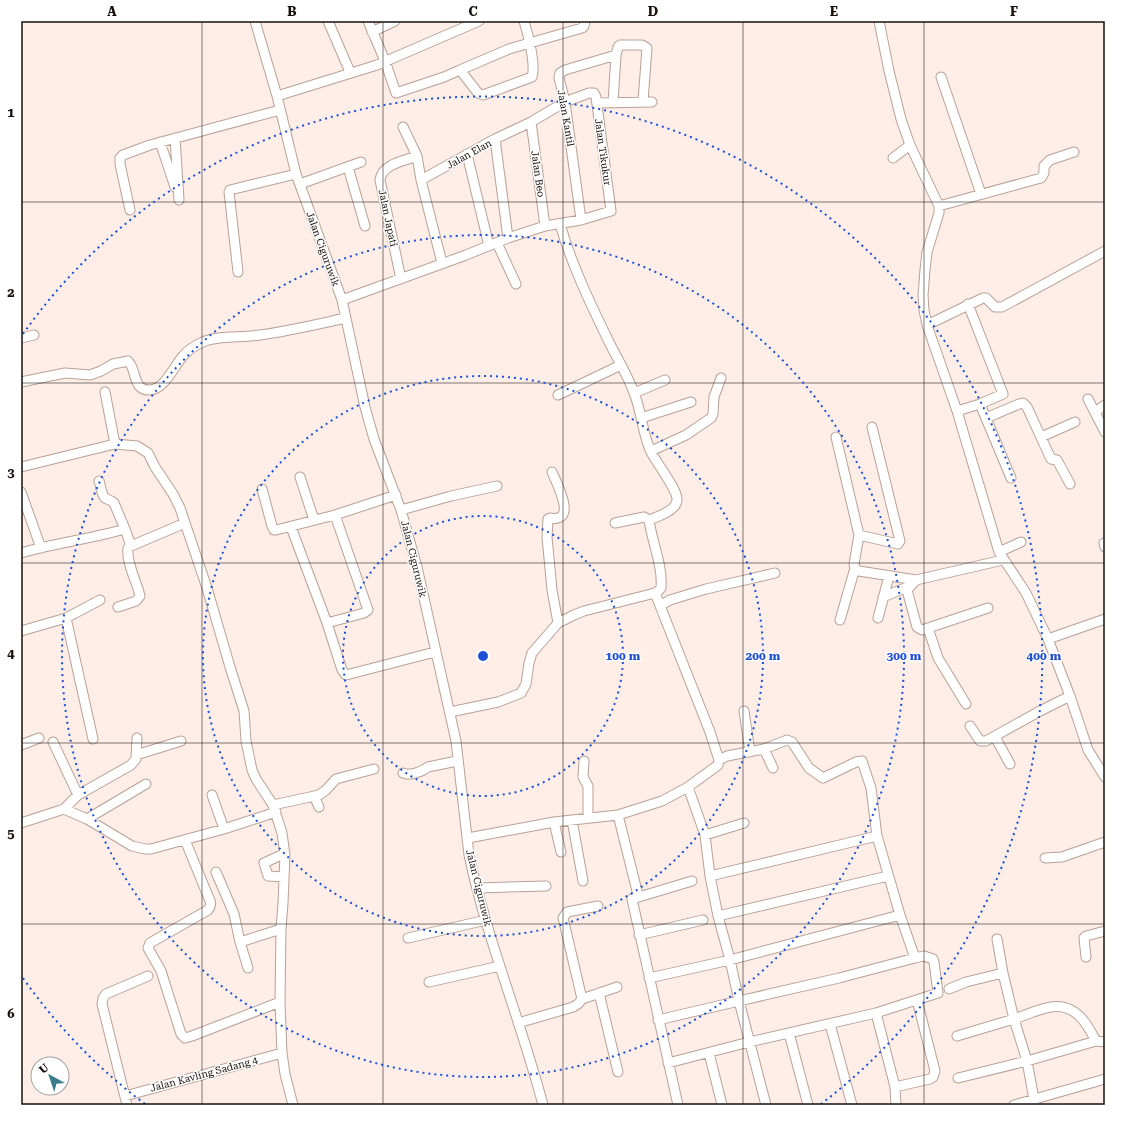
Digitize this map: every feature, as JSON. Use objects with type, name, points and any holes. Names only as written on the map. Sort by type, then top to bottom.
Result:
[{"type":"street","name":"Jalan Ciguruwik","points":[[255,21],[277,96],[296,174],[342,300],[372,433],[396,495],[417,566],[435,652],[456,740],[457,761],[469,855],[486,920],[542,1105]]},
{"type":"street","points":[[328,21],[350,72]]},
{"type":"street","points":[[368,21],[385,61],[394,90],[397,93],[444,77],[509,49],[582,28],[585,21]]},
{"type":"street","points":[[372,32],[395,21]]},
{"type":"street","points":[[277,96],[350,72],[377,65],[479,21]]},
{"type":"street","points":[[460,70],[481,95],[530,78],[533,70],[530,42],[524,21]]},
{"type":"street","points":[[880,21],[889,70],[910,145],[939,206],[939,213],[927,252],[925,270],[923,295],[927,325],[957,411],[999,552],[1022,586],[1048,639],[1070,696],[1088,750],[1105,777]]},
{"type":"street","points":[[597,103],[648,102],[647,48],[642,45],[620,45],[618,48],[616,56],[613,102]]},
{"type":"street","name":"Jalan Kantil","points":[[581,220],[565,102],[559,78],[562,71],[616,56]]},
{"type":"street","points":[[941,77],[981,194]]},
{"type":"street","name":"Jalan Elan","points":[[421,180],[495,139],[531,122],[565,102],[589,93],[594,94]]},
{"type":"street","name":"Jalan Tikukur","points":[[581,220],[611,211],[597,103],[594,94]]},
{"type":"street","points":[[130,210],[120,164],[120,158],[123,155],[160,142],[280,110]]},
{"type":"street","name":"Jalan Beo","points":[[531,122],[545,226]]},
{"type":"street","points":[[403,127],[417,156],[421,180],[442,263]]},
{"type":"street","points":[[160,142],[179,200],[175,138]]},
{"type":"street","points":[[495,139],[508,238]]},
{"type":"street","points":[[893,158],[910,145]]},
{"type":"street","points":[[939,206],[1041,178],[1044,173],[1044,166],[1050,160],[1074,152]]},
{"type":"street","points":[[467,154],[493,245],[516,284]]},
{"type":"street","name":"Jalan Japati","points":[[401,278],[380,180],[383,171],[391,165],[417,156]]},
{"type":"street","points":[[300,184],[361,162]]},
{"type":"street","points":[[348,167],[365,226]]},
{"type":"street","points":[[238,272],[230,190],[296,174]]},
{"type":"street","points":[[342,300],[493,245],[508,238],[545,226],[581,220]]},
{"type":"street","points":[[560,224],[568,251],[588,299],[634,393],[651,451],[678,499],[676,504],[666,513],[649,520]]},
{"type":"street","points":[[927,325],[983,298],[986,298],[995,307],[1002,307],[1105,251]]},
{"type":"street","points":[[957,411],[980,404],[1003,394],[968,304]]},
{"type":"street","points":[[21,382],[65,373],[90,375],[101,372],[112,364],[128,361],[132,366],[137,383],[141,388],[149,390],[158,388],[184,355],[194,347],[212,338],[252,336],[346,318]]},
{"type":"street","points":[[21,338],[34,335]]},
{"type":"street","points":[[558,394],[621,365]]},
{"type":"street","points":[[651,451],[686,435],[711,418],[713,414],[714,397],[721,378]]},
{"type":"street","points":[[634,393],[665,380]]},
{"type":"street","points":[[105,392],[115,444]]},
{"type":"street","points":[[1088,399],[1105,432]]},
{"type":"street","points":[[641,418],[691,402]]},
{"type":"street","points":[[986,418],[1023,403],[1027,407],[1051,459],[1057,460],[1060,463],[1070,484]]},
{"type":"street","points":[[980,404],[1011,478]]},
{"type":"street","points":[[1095,412],[1105,405]]},
{"type":"street","points":[[1041,437],[1075,422]]},
{"type":"street","points":[[859,535],[898,544],[900,541],[872,427]]},
{"type":"street","points":[[836,437],[859,535],[854,564],[855,568],[840,620]]},
{"type":"street","points":[[21,467],[115,444],[137,446],[148,453],[173,494],[185,523],[207,588],[244,711],[246,741],[252,770],[256,780],[274,808],[282,833],[285,855],[281,929],[280,1002],[282,1053],[285,1074],[293,1105]]},
{"type":"street","points":[[552,472],[561,492],[564,509],[564,514],[560,518],[550,518],[547,522],[552,590],[558,623]]},
{"type":"street","points":[[300,477],[314,520]]},
{"type":"street","points":[[99,480],[102,494],[114,503],[131,546]]},
{"type":"street","points":[[401,510],[451,496],[497,486]]},
{"type":"street","points":[[262,489],[274,530],[335,515],[396,495]]},
{"type":"street","points":[[21,492],[41,548]]},
{"type":"street","points":[[327,623],[364,613],[368,610],[335,515]]},
{"type":"street","points":[[450,712],[498,702],[521,693],[526,684],[532,653],[558,623],[584,611],[655,593],[661,588],[661,575],[651,536],[649,520],[644,516],[614,523]]},
{"type":"street","points":[[118,607],[136,601],[140,596],[132,571],[128,548],[185,523]]},
{"type":"street","points":[[291,526],[327,623],[342,670],[346,675],[435,652]]},
{"type":"street","points":[[21,553],[125,529]]},
{"type":"street","points":[[999,552],[1021,542]]},
{"type":"street","points":[[883,597],[913,583],[1003,560]]},
{"type":"street","points":[[855,568],[859,571],[889,576],[913,583]]},
{"type":"street","points":[[661,607],[662,604],[670,600],[706,589],[775,573]]},
{"type":"street","points":[[878,618],[889,576]]},
{"type":"street","points":[[913,583],[907,590],[907,594],[917,627],[922,630],[988,608]]},
{"type":"street","points":[[468,838],[554,822],[588,817],[618,815],[662,801],[688,787],[718,765],[719,760],[710,732],[655,593]]},
{"type":"street","points":[[21,631],[66,618],[100,600]]},
{"type":"street","points":[[66,618],[92,739]]},
{"type":"street","points":[[1048,639],[1105,620]]},
{"type":"street","points":[[928,628],[938,658],[966,704]]},
{"type":"street","points":[[970,726],[980,741],[986,741],[1070,696]]},
{"type":"street","points":[[744,711],[750,752]]},
{"type":"street","points":[[995,737],[1010,764]]},
{"type":"street","points":[[21,745],[39,738]]},
{"type":"street","points":[[21,824],[64,809],[78,795],[131,765],[134,762],[136,755],[137,738]]},
{"type":"street","points":[[719,760],[727,756],[764,749],[787,740],[791,740],[809,768],[823,778],[856,762],[862,761],[871,788],[877,836],[900,915],[915,958]]},
{"type":"street","points":[[53,742],[78,795]]},
{"type":"street","points":[[136,755],[181,742]]},
{"type":"street","points":[[764,749],[773,768]]},
{"type":"street","points":[[403,773],[407,774],[424,770],[428,767],[457,761]]},
{"type":"street","points":[[584,761],[583,777],[588,786],[588,817]]},
{"type":"street","points":[[64,809],[87,819],[135,848],[151,849],[224,829],[274,808],[318,795],[326,790],[336,779],[374,769]]},
{"type":"street","points":[[87,819],[146,784]]},
{"type":"street","points":[[688,787],[704,835],[718,916],[766,1105]]},
{"type":"street","points":[[212,795],[224,829]]},
{"type":"street","points":[[314,796],[319,807]]},
{"type":"street","points":[[618,815],[638,895]]},
{"type":"street","points":[[572,820],[583,881]]},
{"type":"street","points":[[554,822],[561,852]]},
{"type":"street","points":[[704,835],[744,823]]},
{"type":"street","points":[[710,876],[877,836]]},
{"type":"street","points":[[184,840],[211,904],[208,910],[150,944],[148,948],[161,971],[181,1034],[185,1038],[192,1036],[280,1002]]},
{"type":"street","points":[[1045,858],[1062,857],[1105,842]]},
{"type":"street","points":[[284,877],[268,876],[264,863],[279,856],[285,855]]},
{"type":"street","points":[[216,872],[234,914],[240,942],[248,968]]},
{"type":"street","points":[[718,916],[888,876]]},
{"type":"street","points":[[678,1105],[632,899],[692,881]]},
{"type":"street","points":[[478,888],[546,886]]},
{"type":"street","points":[[582,999],[563,918],[567,912],[598,906]]},
{"type":"street","points":[[650,978],[730,960],[900,915]]},
{"type":"street","points":[[408,938],[486,920]]},
{"type":"street","points":[[639,935],[703,920]]},
{"type":"street","points":[[240,942],[281,929]]},
{"type":"street","points":[[1086,957],[1083,941],[1084,938],[1086,936],[1105,931]]},
{"type":"street","points":[[997,939],[1003,973],[1014,1019],[1027,1060],[1035,1102]]},
{"type":"street","points":[[658,1020],[839,978],[924,956],[932,959],[934,962],[938,993],[876,1013],[749,1042],[668,1063]]},
{"type":"street","points":[[429,982],[500,966]]},
{"type":"street","points":[[949,989],[966,982],[1003,973]]},
{"type":"street","points":[[126,1100],[102,1004],[103,998],[106,994],[148,976]]},
{"type":"street","points":[[518,1023],[573,1007],[582,999],[617,987]]},
{"type":"street","points":[[599,993],[618,1072]]},
{"type":"street","points":[[895,1087],[930,1079],[935,1070],[917,1000]]},
{"type":"street","points":[[957,1036],[1052,1007],[1066,1007],[1074,1011],[1102,1043],[958,1078]]},
{"type":"street","points":[[876,1013],[895,1087],[896,1105]]},
{"type":"street","points":[[830,1024],[852,1105]]},
{"type":"street","points":[[789,1033],[808,1105]]},
{"type":"street","name":"Jalan Kavling Sadang 4","points":[[126,1100],[282,1053]]},
{"type":"street","points":[[710,1053],[722,1105]]},
{"type":"street","points":[[1014,1105],[1035,1102],[1105,1079]]}]
